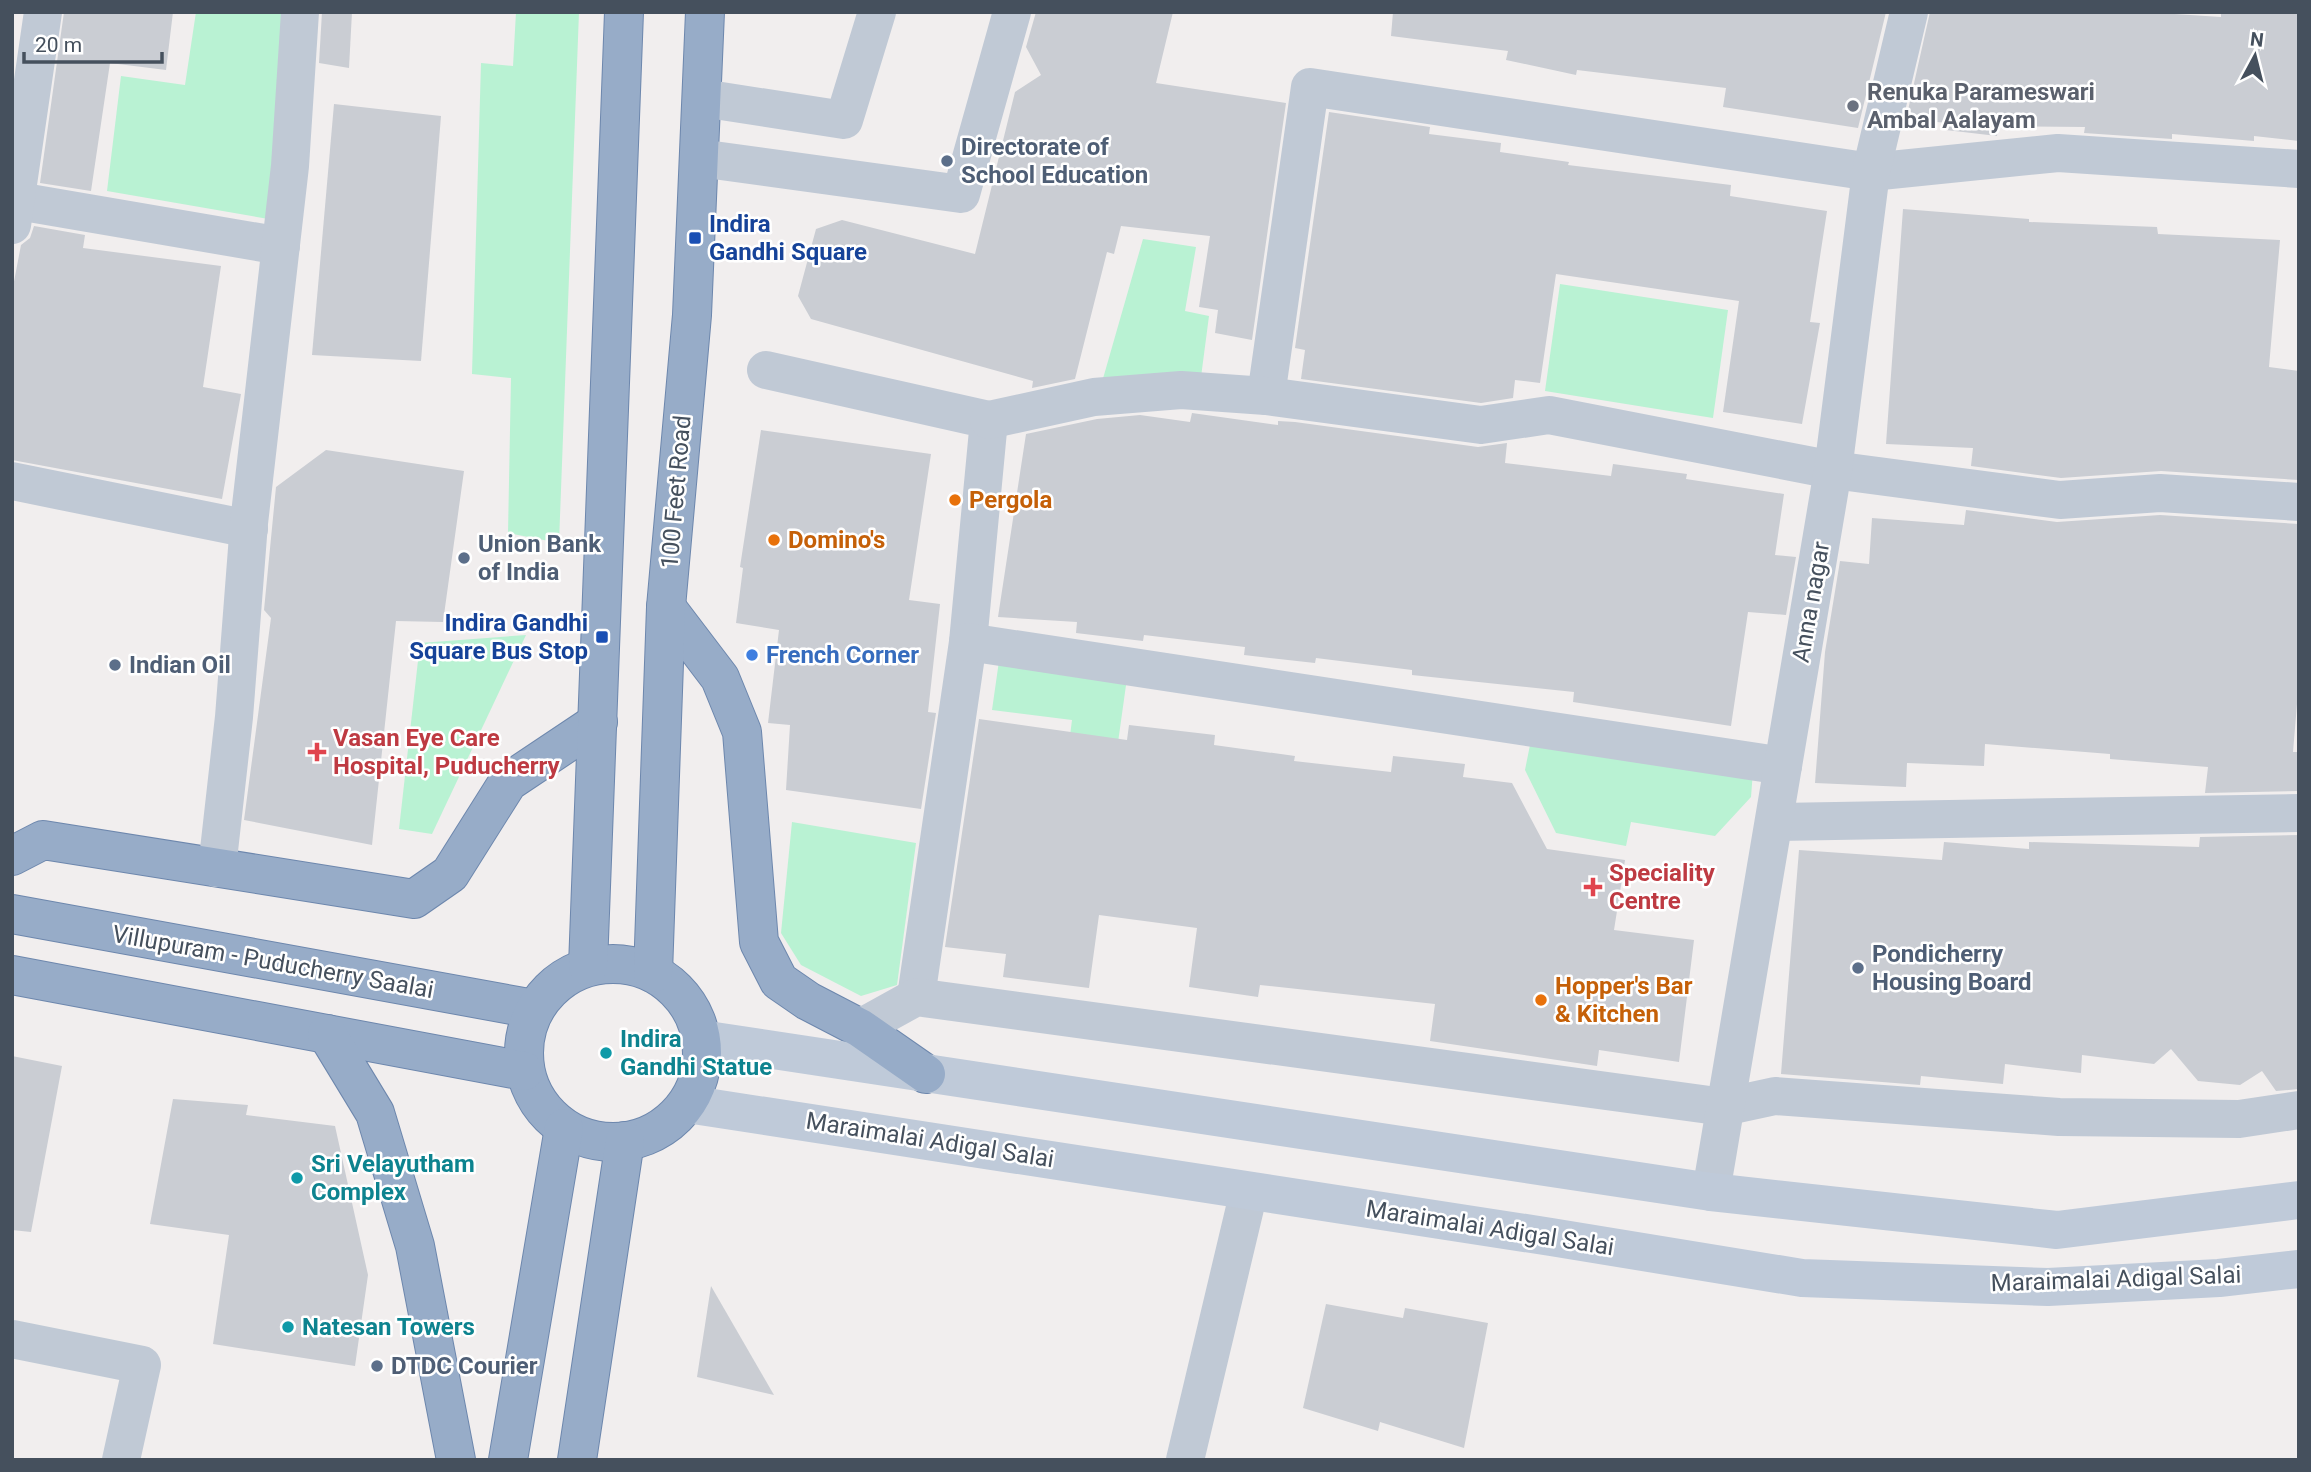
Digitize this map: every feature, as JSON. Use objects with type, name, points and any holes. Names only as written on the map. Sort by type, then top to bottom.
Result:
[{"type":"highway","points":[[588,966],[624,12]]},
{"type":"highway","name":"100 Feet Road","points":[[653,973],[666,607],[692,315],[705,12]]},
{"type":"highway","points":[[666,607],[720,678],[741,732],[758,942],[779,981],[808,1001],[860,1028],[926,1074]]},
{"type":"highway","points":[[12,856],[43,840],[414,899],[450,874],[508,782],[598,722]]},
{"type":"highway","name":"Villupuram - Puducherry Saalai","points":[[12,914],[534,1009]]},
{"type":"highway","points":[[588,966],[632,966],[653,973],[686,1001],[696,1019],[702,1039],[698,1084],[687,1104],[670,1122],[649,1135],[625,1141],[604,1142],[564,1128],[539,1103],[524,1071],[522,1050],[526,1028],[534,1009],[548,990],[567,975],[588,966]]},
{"type":"highway","points":[[12,975],[524,1071]]},
{"type":"highway","points":[[327,1034],[375,1113],[415,1246],[456,1460]]},
{"type":"highway","points":[[508,1460],[564,1128]]},
{"type":"highway","points":[[577,1460],[625,1141]]},
{"type":"main road","points":[[702,1039],[1711,1192],[2057,1230],[2299,1200]]},
{"type":"main road","name":"Maraimalai Adigal Salai","points":[[687,1104],[1802,1278],[2048,1287],[2219,1278],[2299,1269]]},
{"type":"street","points":[[43,12],[14,209],[281,246]]},
{"type":"street","points":[[217,868],[234,717],[249,529],[290,166],[300,12]]},
{"type":"street","points":[[702,97],[844,120],[877,12]]},
{"type":"street","points":[[699,158],[961,194],[1012,12]]},
{"type":"street","name":"Anna nagar","points":[[1711,1192],[1833,470],[1871,172],[1909,12]]},
{"type":"street","points":[[1266,396],[1310,87],[1871,172],[2058,153],[2299,169]]},
{"type":"street","points":[[766,370],[989,419],[1094,397],[1181,390],[1266,396],[1481,425],[1549,415],[1833,470],[2060,500],[2160,493],[2299,502]]},
{"type":"street","points":[[916,997],[968,642],[989,419]]},
{"type":"street","points":[[12,481],[249,529]]},
{"type":"street","points":[[968,642],[1783,766]]},
{"type":"street","points":[[1775,822],[2299,813]]},
{"type":"street","points":[[860,1028],[916,997],[1724,1107],[1774,1096],[2059,1117],[2239,1119],[2299,1110]]},
{"type":"street","points":[[1185,1460],[1249,1191]]},
{"type":"street","points":[[12,1339],[142,1365],[121,1460]]},
{"type":"green space","points":[[196,12],[294,12],[274,220],[107,191],[121,76],[185,85]]},
{"type":"green space","points":[[516,12],[579,12],[559,543],[508,533],[511,378],[472,374],[481,63],[513,66]]},
{"type":"green space","points":[[1143,239],[1196,247],[1185,311],[1209,316],[1201,377],[1102,382]]},
{"type":"green space","points":[[1560,284],[1728,310],[1713,418],[1545,391]]},
{"type":"green space","points":[[526,635],[432,834],[399,829],[420,643]]},
{"type":"green space","points":[[999,661],[1127,678],[1108,814],[1061,807],[1072,720],[992,710]]},
{"type":"green space","points":[[1531,740],[1753,771],[1751,797],[1715,836],[1631,822],[1626,846],[1556,833],[1525,770]]},
{"type":"green space","points":[[792,822],[916,843],[897,985],[861,996],[801,965],[781,933]]},
{"type":"building","points":[[64,12],[173,12],[166,70],[110,63],[91,191],[40,183]]},
{"type":"building","points":[[322,12],[352,12],[349,68],[319,63]]},
{"type":"building","points":[[1036,12],[1173,12],[1156,83],[1286,103],[1252,340],[1215,333],[1218,310],[1199,307],[1210,236],[1121,226],[1114,254],[1107,252],[1075,379],[1032,388],[1033,381],[811,319],[798,296],[816,229],[842,220],[975,254],[1015,92],[1041,75],[1026,47]]},
{"type":"building","points":[[1393,12],[1886,12],[1858,128],[1723,107],[1726,88],[1577,70],[1576,75],[1506,60],[1508,51],[1391,36]]},
{"type":"building","points":[[1930,12],[2144,12],[2221,17],[2221,12],[2299,12],[2299,141],[2254,136],[2254,141],[2172,134],[2172,139],[2084,133],[2085,127],[1998,126],[1997,136],[1946,130],[1947,123],[1906,119]]},
{"type":"building","points":[[334,104],[441,116],[421,361],[312,355]]},
{"type":"building","points":[[1329,112],[1430,127],[1429,134],[1501,143],[1500,152],[1569,162],[1568,165],[1731,185],[1730,196],[1827,211],[1810,322],[1820,323],[1802,424],[1723,412],[1739,301],[1556,274],[1540,383],[1515,380],[1513,398],[1481,403],[1301,379],[1305,350],[1295,348]]},
{"type":"building","points":[[1903,209],[2029,219],[2029,222],[2157,227],[2158,234],[2280,240],[2269,367],[2299,371],[2299,480],[2161,471],[2061,478],[1971,466],[1973,448],[1886,444]]},
{"type":"building","points":[[34,226],[85,235],[83,248],[221,266],[203,387],[241,394],[222,499],[12,460],[12,292],[21,245],[30,238]]},
{"type":"building","points":[[1192,413],[1278,425],[1278,421],[1295,422],[1478,447],[1507,443],[1505,463],[1611,476],[1613,464],[1687,474],[1686,479],[1784,494],[1775,555],[1796,557],[1786,615],[1748,612],[1731,726],[1573,702],[1574,692],[1412,675],[1412,670],[1316,658],[1315,663],[1244,655],[1245,647],[1144,635],[1143,641],[1076,633],[1077,622],[998,617],[1026,434],[1097,419],[1140,415],[1190,422]]},
{"type":"building","points":[[761,430],[931,454],[909,600],[940,604],[928,712],[936,713],[921,809],[786,790],[790,725],[768,723],[779,630],[736,623],[743,568],[740,567]]},
{"type":"building","points":[[326,450],[464,471],[443,622],[396,621],[372,845],[244,820],[271,618],[264,610],[276,487]]},
{"type":"building","points":[[1966,510],[2057,522],[2160,515],[2299,524],[2299,680],[2293,752],[2299,752],[2299,791],[2205,793],[2208,767],[2110,759],[2110,754],[1985,744],[1984,766],[1907,763],[1906,787],[1815,783],[1825,652],[1840,561],[1869,564],[1872,518],[1964,525]]},
{"type":"building","points":[[979,719],[1127,740],[1129,725],[1215,735],[1214,745],[1295,756],[1294,761],[1391,772],[1393,756],[1465,764],[1463,777],[1512,783],[1547,849],[1625,860],[1614,930],[1694,940],[1679,1062],[1599,1050],[1597,1066],[1430,1041],[1435,1004],[1260,985],[1258,997],[1189,987],[1197,928],[1099,915],[1089,988],[1003,977],[1006,954],[945,947]]},
{"type":"building","points":[[2299,835],[2299,1089],[2276,1091],[2262,1071],[2240,1085],[2198,1081],[2171,1049],[2154,1064],[2082,1055],[2081,1073],[2005,1064],[2003,1084],[1921,1076],[1920,1085],[1781,1074],[1799,850],[1942,860],[1944,842],[2029,849],[2029,842],[2199,847],[2200,837]]},
{"type":"building","points":[[12,1056],[62,1066],[31,1232],[12,1230]]},
{"type":"building","points":[[173,1099],[248,1105],[246,1115],[335,1126],[368,1275],[355,1366],[213,1344],[229,1235],[150,1224]]},
{"type":"building","points":[[711,1286],[774,1395],[697,1377]]},
{"type":"building","points":[[1326,1304],[1403,1318],[1405,1308],[1488,1323],[1464,1448],[1380,1422],[1378,1431],[1303,1408]]},
{"type":"place","name":"Renuka Parameswari Ambal Aalayam","points":[[1853,106]]},
{"type":"place","name":"Directorate of School Education","points":[[947,161]]},
{"type":"place","name":"Indira Gandhi Square","points":[[695,238]]},
{"type":"place","name":"Pergola","points":[[955,500]]},
{"type":"place","name":"Domino's","points":[[774,540]]},
{"type":"place","name":"Union Bank of India","points":[[464,558]]},
{"type":"place","name":"Indira Gandhi Square Bus Stop","points":[[602,637]]},
{"type":"place","name":"French Corner","points":[[752,655]]},
{"type":"place","name":"Indian Oil","points":[[115,665]]},
{"type":"place","name":"Vasan Eye Care Hospital, Puducherry","points":[[317,752]]},
{"type":"place","name":"Speciality Centre","points":[[1593,887]]},
{"type":"place","name":"Pondicherry Housing Board","points":[[1858,968]]},
{"type":"place","name":"Hopper's Bar & Kitchen","points":[[1541,1000]]},
{"type":"place","name":"Indira Gandhi Statue","points":[[606,1053]]},
{"type":"place","name":"Sri Velayutham Complex","points":[[297,1178]]},
{"type":"place","name":"Natesan Towers","points":[[288,1327]]},
{"type":"place","name":"DTDC Courier","points":[[377,1366]]}]
